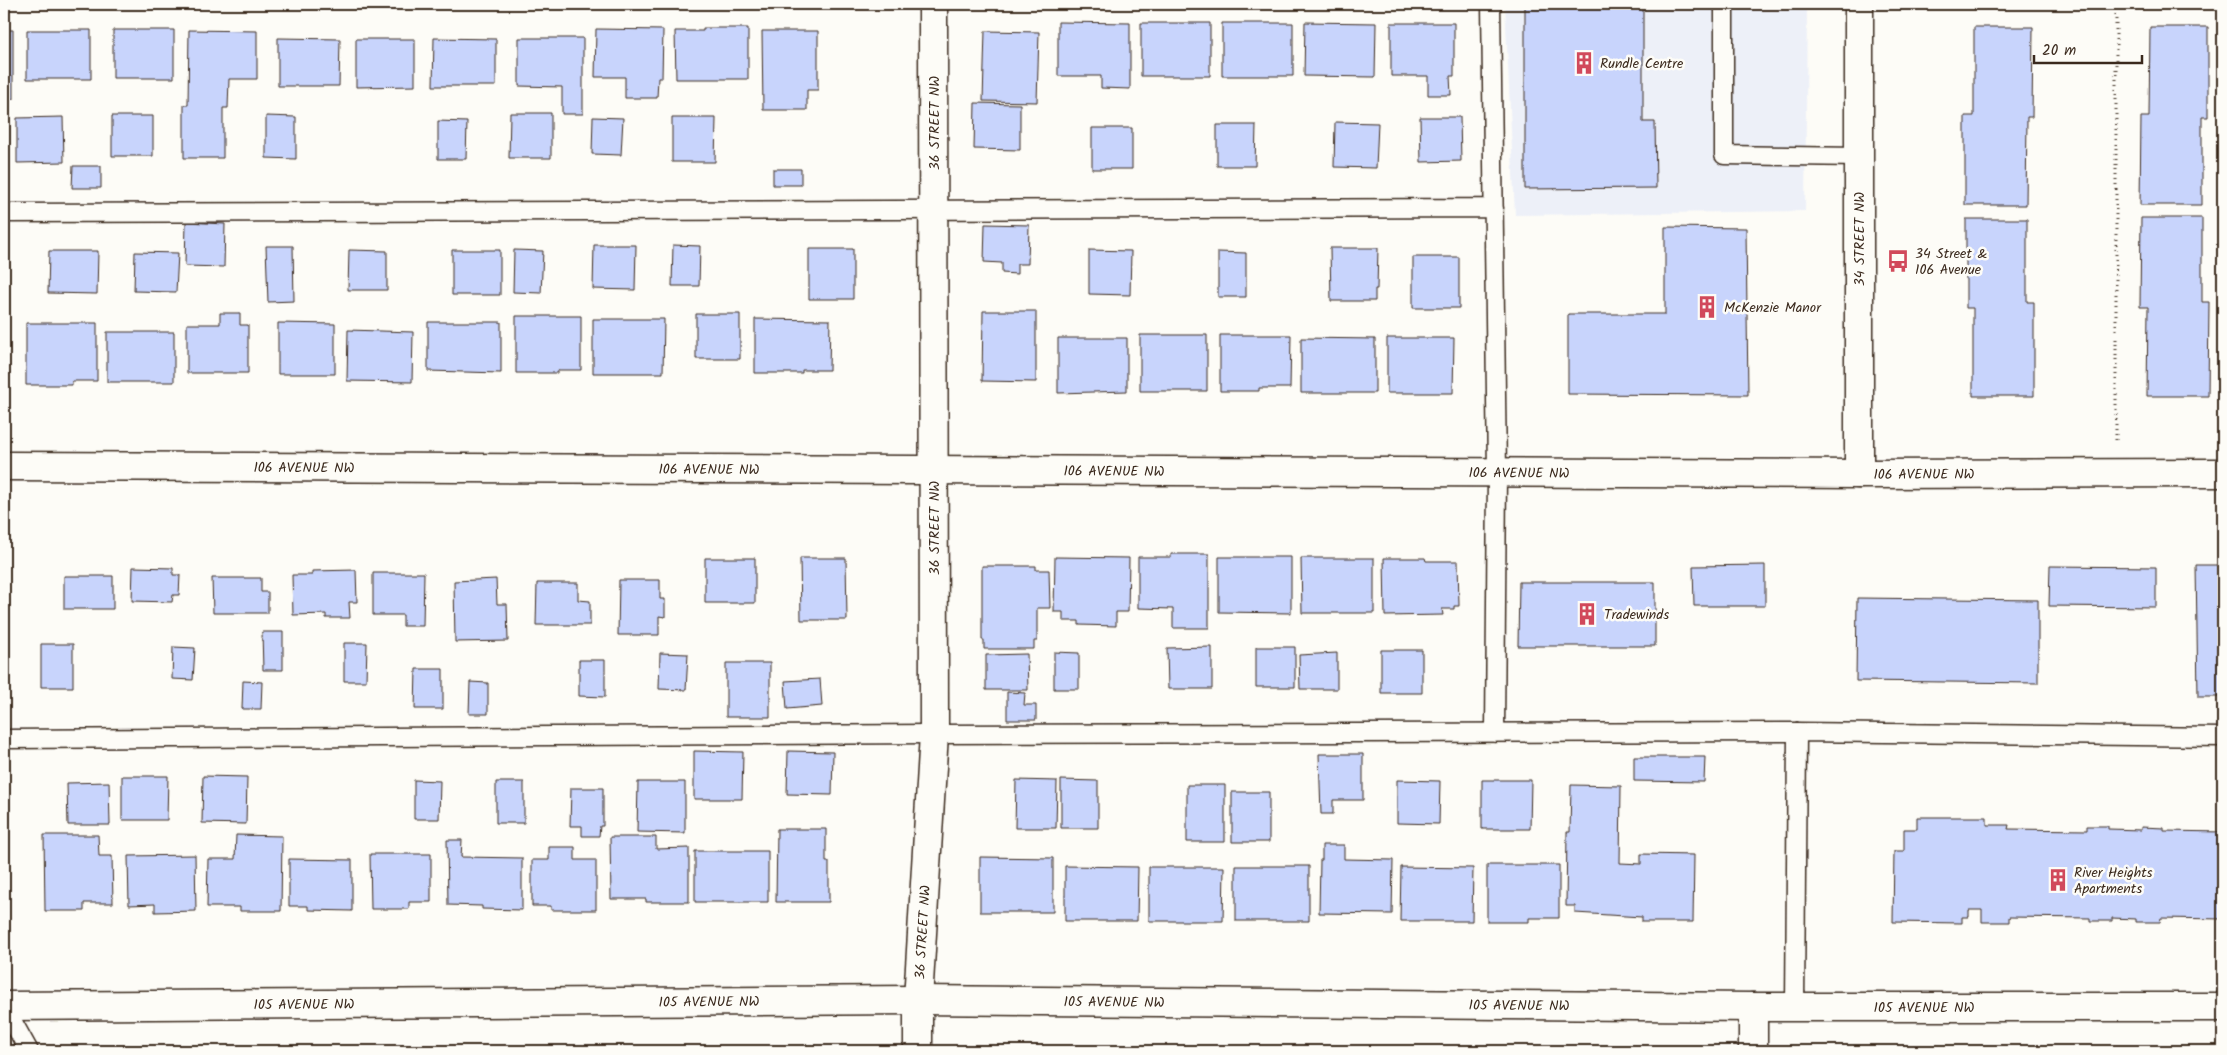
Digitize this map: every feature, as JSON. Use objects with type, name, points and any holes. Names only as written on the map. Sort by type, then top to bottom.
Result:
[{"type":"street","name":"36 STREET NW","points":[[918,1051],[918,1000],[934,734],[934,4]]},
{"type":"street","name":"34 STREET NW","points":[[1859,4],[1859,474]]},
{"type":"street","name":"106 AVENUE NW","points":[[4,466],[1497,473],[2223,473]]},
{"type":"street","name":"105 AVENUE NW","points":[[4,1006],[918,1000],[1753,1007],[2223,1007]]},
{"type":"street","points":[[1753,1007],[1753,1051]]},
{"type":"lane","points":[[1492,4],[1497,473],[1495,733]]},
{"type":"lane","points":[[1724,4],[1724,155],[1859,157]]},
{"type":"lane","points":[[4,212],[1494,208]]},
{"type":"lane","points":[[4,739],[1797,732],[2223,737]]},
{"type":"lane","points":[[1795,1007],[1797,732]]},
{"type":"lane","points":[[4,1006],[29,1051]]},
{"type":"path","points":[[2116,4],[2116,472]]},
{"type":"shaded area","points":[[1505,4],[1807,4],[1805,211],[1515,215]]},
{"type":"building","name":"Rundle Centre","points":[[1525,4],[1643,4],[1643,122],[1655,122],[1656,188],[1525,189]]},
{"type":"building","points":[[1058,22],[1130,23],[1130,89],[1101,88],[1101,76],[1058,76]]},
{"type":"building","points":[[1305,22],[1376,23],[1375,77],[1304,76]]},
{"type":"building","points":[[1141,23],[1210,23],[1210,76],[1141,76]]},
{"type":"building","points":[[1222,23],[1293,23],[1293,76],[1222,76]]},
{"type":"building","points":[[1391,23],[1454,23],[1454,76],[1450,76],[1451,95],[1428,95],[1428,76],[1391,76]]},
{"type":"building","points":[[1974,27],[2033,27],[2032,117],[2027,117],[2026,205],[1965,205],[1965,116],[1974,116]]},
{"type":"building","points":[[2150,27],[2208,27],[2208,117],[2202,117],[2202,205],[2140,205],[2141,117],[2149,117]]},
{"type":"building","points":[[703,28],[748,28],[748,79],[676,79],[675,31],[703,31]]},
{"type":"building","points":[[596,29],[663,30],[662,78],[658,78],[657,98],[625,98],[625,77],[595,77]]},
{"type":"building","points":[[4,30],[13,30],[13,99],[4,99]]},
{"type":"building","points":[[27,30],[91,30],[91,79],[27,79]]},
{"type":"building","points":[[113,30],[174,30],[174,78],[113,78]]},
{"type":"building","points":[[189,30],[257,31],[257,79],[229,79],[228,108],[223,108],[223,158],[184,158],[184,105],[188,105]]},
{"type":"building","points":[[762,31],[818,31],[818,90],[807,90],[807,110],[763,110]]},
{"type":"building","points":[[985,31],[1039,32],[1037,102],[983,101]]},
{"type":"building","points":[[278,38],[340,39],[339,86],[278,86]]},
{"type":"building","points":[[434,38],[496,39],[496,86],[433,86]]},
{"type":"building","points":[[519,38],[583,38],[583,114],[562,114],[562,87],[519,86]]},
{"type":"building","points":[[356,39],[415,39],[415,86],[356,87]]},
{"type":"building","points":[[975,103],[1020,104],[1020,150],[974,149]]},
{"type":"building","points":[[510,113],[551,113],[551,158],[509,158]]},
{"type":"building","points":[[112,116],[153,116],[153,156],[112,156]]},
{"type":"building","points":[[266,116],[296,117],[296,159],[266,158]]},
{"type":"building","points":[[63,117],[64,162],[17,163],[17,118]]},
{"type":"building","points":[[593,117],[623,118],[621,155],[592,154]]},
{"type":"building","points":[[1420,117],[1460,117],[1461,161],[1421,162]]},
{"type":"building","points":[[672,118],[716,118],[715,162],[672,162]]},
{"type":"building","points":[[438,121],[467,122],[466,159],[438,159]]},
{"type":"building","points":[[1335,122],[1378,123],[1376,168],[1334,167]]},
{"type":"building","points":[[1217,125],[1256,125],[1255,166],[1217,166]]},
{"type":"building","points":[[1092,128],[1132,128],[1132,169],[1092,169]]},
{"type":"building","points":[[73,166],[101,166],[101,188],[72,188]]},
{"type":"building","points":[[773,169],[801,169],[801,185],[773,185]]},
{"type":"building","points":[[2141,218],[2202,218],[2202,302],[2209,302],[2208,396],[2147,396],[2148,307],[2140,307]]},
{"type":"building","points":[[1966,219],[2027,219],[2027,302],[2034,302],[2034,396],[1973,396],[1973,308],[1966,308]]},
{"type":"building","points":[[186,222],[225,224],[224,267],[185,266]]},
{"type":"building","points":[[985,224],[1029,225],[1028,264],[1017,264],[1017,274],[1002,273],[1002,263],[984,262]]},
{"type":"building","name":"McKenzie Manor","points":[[1665,227],[1746,228],[1748,395],[1568,394],[1568,314],[1665,314]]},
{"type":"building","points":[[594,245],[636,245],[635,290],[593,289]]},
{"type":"building","points":[[673,245],[700,246],[699,286],[672,286]]},
{"type":"building","points":[[266,246],[293,246],[294,301],[268,302]]},
{"type":"building","points":[[1330,248],[1378,248],[1375,301],[1331,301]]},
{"type":"building","points":[[809,249],[853,249],[853,299],[809,299]]},
{"type":"building","points":[[349,250],[387,251],[387,290],[348,290]]},
{"type":"building","points":[[452,250],[500,250],[500,295],[452,295]]},
{"type":"building","points":[[514,250],[543,251],[541,293],[513,292]]},
{"type":"building","points":[[1089,250],[1131,251],[1130,295],[1089,294]]},
{"type":"building","points":[[49,251],[98,251],[97,294],[48,293]]},
{"type":"building","points":[[135,252],[178,253],[176,292],[134,291]]},
{"type":"building","points":[[1218,252],[1246,253],[1246,297],[1218,297]]},
{"type":"building","points":[[1413,257],[1459,257],[1459,308],[1413,308]]},
{"type":"building","points":[[4,299],[7,299],[7,384],[4,384]]},
{"type":"building","points":[[983,311],[1036,311],[1036,382],[982,381]]},
{"type":"building","points":[[220,313],[240,313],[240,325],[248,325],[248,373],[187,373],[187,324],[220,324]]},
{"type":"building","points":[[696,314],[740,314],[740,359],[696,359]]},
{"type":"building","points":[[516,316],[581,316],[581,370],[558,370],[558,373],[516,373]]},
{"type":"building","points":[[593,319],[664,319],[663,373],[593,373]]},
{"type":"building","points":[[755,319],[830,320],[829,370],[802,370],[802,373],[755,373]]},
{"type":"building","points":[[428,322],[501,322],[501,373],[428,371]]},
{"type":"building","points":[[26,323],[97,323],[97,381],[72,381],[72,385],[26,385]]},
{"type":"building","points":[[278,323],[335,324],[335,374],[278,374]]},
{"type":"building","points":[[348,330],[413,332],[412,382],[347,381]]},
{"type":"building","points":[[107,332],[174,332],[174,382],[107,382]]},
{"type":"building","points":[[1140,335],[1207,335],[1207,391],[1140,391]]},
{"type":"building","points":[[1220,335],[1291,335],[1290,388],[1259,388],[1259,391],[1220,391]]},
{"type":"building","points":[[1058,338],[1127,338],[1127,391],[1058,393]]},
{"type":"building","points":[[1301,338],[1375,339],[1375,393],[1301,393]]},
{"type":"building","points":[[1387,338],[1454,338],[1453,393],[1387,393]]},
{"type":"building","points":[[1171,554],[1209,554],[1209,628],[1173,628],[1173,609],[1138,608],[1138,557],[1171,557]]},
{"type":"building","points":[[1055,557],[1129,558],[1128,612],[1116,612],[1116,626],[1079,625],[1079,621],[1063,621],[1063,612],[1054,612]]},
{"type":"building","points":[[1219,557],[1291,557],[1291,613],[1219,612]]},
{"type":"building","points":[[705,558],[755,558],[755,603],[705,603]]},
{"type":"building","points":[[800,558],[846,558],[847,620],[801,620]]},
{"type":"building","points":[[1301,558],[1374,558],[1374,613],[1302,613]]},
{"type":"building","points":[[1384,558],[1425,558],[1426,561],[1458,561],[1459,606],[1454,606],[1454,609],[1442,609],[1443,615],[1385,616]]},
{"type":"building","points":[[1765,565],[1765,606],[1694,606],[1693,566]]},
{"type":"building","points":[[2196,565],[2223,565],[2223,697],[2198,697]]},
{"type":"building","points":[[982,566],[1036,566],[1036,570],[1049,570],[1050,608],[1037,608],[1037,641],[1034,641],[1034,649],[984,649],[984,640],[982,640]]},
{"type":"building","points":[[2050,566],[2156,567],[2156,607],[2049,606]]},
{"type":"building","points":[[133,567],[173,568],[173,575],[180,575],[179,595],[173,595],[172,602],[132,601]]},
{"type":"building","points":[[356,570],[357,602],[349,602],[350,618],[326,618],[326,614],[293,615],[292,575],[312,575],[312,571]]},
{"type":"building","points":[[373,573],[424,573],[423,626],[403,626],[403,615],[373,615]]},
{"type":"building","points":[[64,576],[113,576],[113,609],[64,609]]},
{"type":"building","points":[[212,578],[261,578],[261,592],[268,592],[268,613],[213,613]]},
{"type":"building","points":[[496,579],[497,604],[507,604],[508,641],[455,642],[454,581]]},
{"type":"building","points":[[619,580],[660,580],[660,599],[665,599],[665,617],[659,616],[659,635],[618,635]]},
{"type":"building","name":"Tradewinds","points":[[1519,582],[1655,582],[1655,646],[1518,646]]},
{"type":"building","points":[[537,583],[578,583],[578,600],[590,601],[590,625],[536,625]]},
{"type":"building","points":[[1857,598],[2038,600],[2038,683],[1856,681]]},
{"type":"building","points":[[262,632],[283,632],[283,670],[263,670]]},
{"type":"building","points":[[344,643],[367,643],[366,681],[344,681]]},
{"type":"building","points":[[41,644],[73,644],[73,687],[41,687]]},
{"type":"building","points":[[173,647],[195,648],[193,680],[172,679]]},
{"type":"building","points":[[1212,647],[1212,689],[1168,689],[1167,648]]},
{"type":"building","points":[[1256,647],[1295,647],[1295,687],[1256,687]]},
{"type":"building","points":[[1381,650],[1422,650],[1422,693],[1381,693]]},
{"type":"building","points":[[1054,652],[1079,653],[1079,689],[1054,689]]},
{"type":"building","points":[[660,653],[688,654],[686,690],[659,689]]},
{"type":"building","points":[[1337,653],[1337,689],[1300,689],[1299,655]]},
{"type":"building","points":[[1027,654],[1028,690],[986,690],[986,655]]},
{"type":"building","points":[[579,660],[605,660],[605,697],[579,696]]},
{"type":"building","points":[[726,663],[770,663],[770,717],[726,717]]},
{"type":"building","points":[[416,669],[443,669],[443,709],[415,709]]},
{"type":"building","points":[[820,679],[822,706],[787,709],[785,681]]},
{"type":"building","points":[[243,681],[262,682],[261,709],[242,709]]},
{"type":"building","points":[[470,682],[488,683],[488,714],[469,714]]},
{"type":"building","points":[[1007,692],[1025,693],[1024,705],[1036,705],[1036,720],[1007,720]]},
{"type":"building","points":[[694,751],[743,752],[742,799],[694,799]]},
{"type":"building","points":[[788,751],[833,752],[832,795],[787,794]]},
{"type":"building","points":[[1319,754],[1363,754],[1363,800],[1333,800],[1333,814],[1321,814]]},
{"type":"building","points":[[1634,757],[1705,757],[1704,782],[1634,781]]},
{"type":"building","points":[[122,776],[168,776],[167,820],[122,820]]},
{"type":"building","points":[[203,776],[247,777],[246,824],[202,823]]},
{"type":"building","points":[[414,780],[440,781],[439,819],[414,819]]},
{"type":"building","points":[[1016,780],[1057,781],[1056,828],[1015,828]]},
{"type":"building","points":[[1061,780],[1098,781],[1098,828],[1061,828]]},
{"type":"building","points":[[1397,780],[1440,781],[1439,824],[1397,823]]},
{"type":"building","points":[[1482,780],[1531,780],[1530,829],[1482,829]]},
{"type":"building","points":[[109,782],[110,825],[68,825],[67,783]]},
{"type":"building","points":[[496,782],[524,782],[524,823],[496,823]]},
{"type":"building","points":[[638,782],[685,782],[685,833],[637,832]]},
{"type":"building","points":[[1187,785],[1225,785],[1225,842],[1187,842]]},
{"type":"building","points":[[1571,785],[1621,786],[1620,863],[1641,864],[1641,854],[1694,855],[1693,922],[1642,922],[1642,917],[1575,913],[1575,906],[1566,906],[1567,832],[1570,832]]},
{"type":"building","points":[[571,788],[603,788],[603,826],[600,826],[599,836],[582,836],[582,826],[570,826]]},
{"type":"building","points":[[1232,792],[1269,792],[1269,842],[1232,842]]},
{"type":"building","name":"River Heights Apartments","points":[[1917,817],[1987,817],[1987,825],[2009,825],[2008,829],[2087,830],[2087,826],[2108,826],[2108,829],[2141,830],[2141,827],[2164,828],[2164,831],[2223,832],[2223,919],[2161,918],[2160,922],[2136,922],[2136,919],[2112,918],[2112,921],[2090,921],[2090,918],[2009,917],[2009,922],[1982,922],[1982,910],[1969,910],[1969,917],[1962,917],[1962,923],[1893,922],[1894,851],[1904,851],[1904,829],[1917,829]]},
{"type":"building","points":[[777,829],[826,829],[826,862],[829,862],[829,902],[776,902]]},
{"type":"building","points":[[44,835],[98,835],[99,856],[112,856],[113,903],[84,903],[84,911],[45,911]]},
{"type":"building","points":[[236,835],[282,836],[281,911],[240,911],[240,907],[207,907],[208,859],[235,859]]},
{"type":"building","points":[[610,837],[656,837],[656,849],[689,848],[689,902],[646,902],[646,899],[611,899]]},
{"type":"building","points":[[447,840],[462,840],[461,857],[522,858],[522,910],[482,909],[482,906],[448,905]]},
{"type":"building","points":[[1322,845],[1344,845],[1344,859],[1393,860],[1392,914],[1319,913]]},
{"type":"building","points":[[549,847],[575,847],[575,860],[596,860],[596,910],[551,910],[551,906],[532,906],[532,860],[549,860]]},
{"type":"building","points":[[695,851],[768,851],[768,902],[695,902]]},
{"type":"building","points":[[370,854],[431,854],[431,902],[409,902],[409,909],[371,909]]},
{"type":"building","points":[[195,855],[196,911],[155,912],[155,904],[129,905],[128,856]]},
{"type":"building","points":[[980,857],[1053,858],[1053,912],[980,912]]},
{"type":"building","points":[[289,859],[352,860],[352,911],[308,910],[308,906],[289,906]]},
{"type":"building","points":[[1487,865],[1559,865],[1559,918],[1529,918],[1529,922],[1487,922]]},
{"type":"building","points":[[1065,866],[1138,867],[1137,921],[1065,921]]},
{"type":"building","points":[[1236,866],[1309,866],[1309,921],[1236,921]]},
{"type":"building","points":[[1149,867],[1224,867],[1223,921],[1149,921]]},
{"type":"building","points":[[1401,867],[1473,868],[1472,921],[1400,921]]},
{"type":"place","name":"Rundle Centre","points":[[1584,63]]},
{"type":"place","name":"34 Street & 106 Avenue","points":[[1898,261]]},
{"type":"place","name":"McKenzie Manor","points":[[1707,307]]},
{"type":"place","name":"Tradewinds","points":[[1587,614]]},
{"type":"place","name":"River Heights Apartments","points":[[2058,880]]}]
